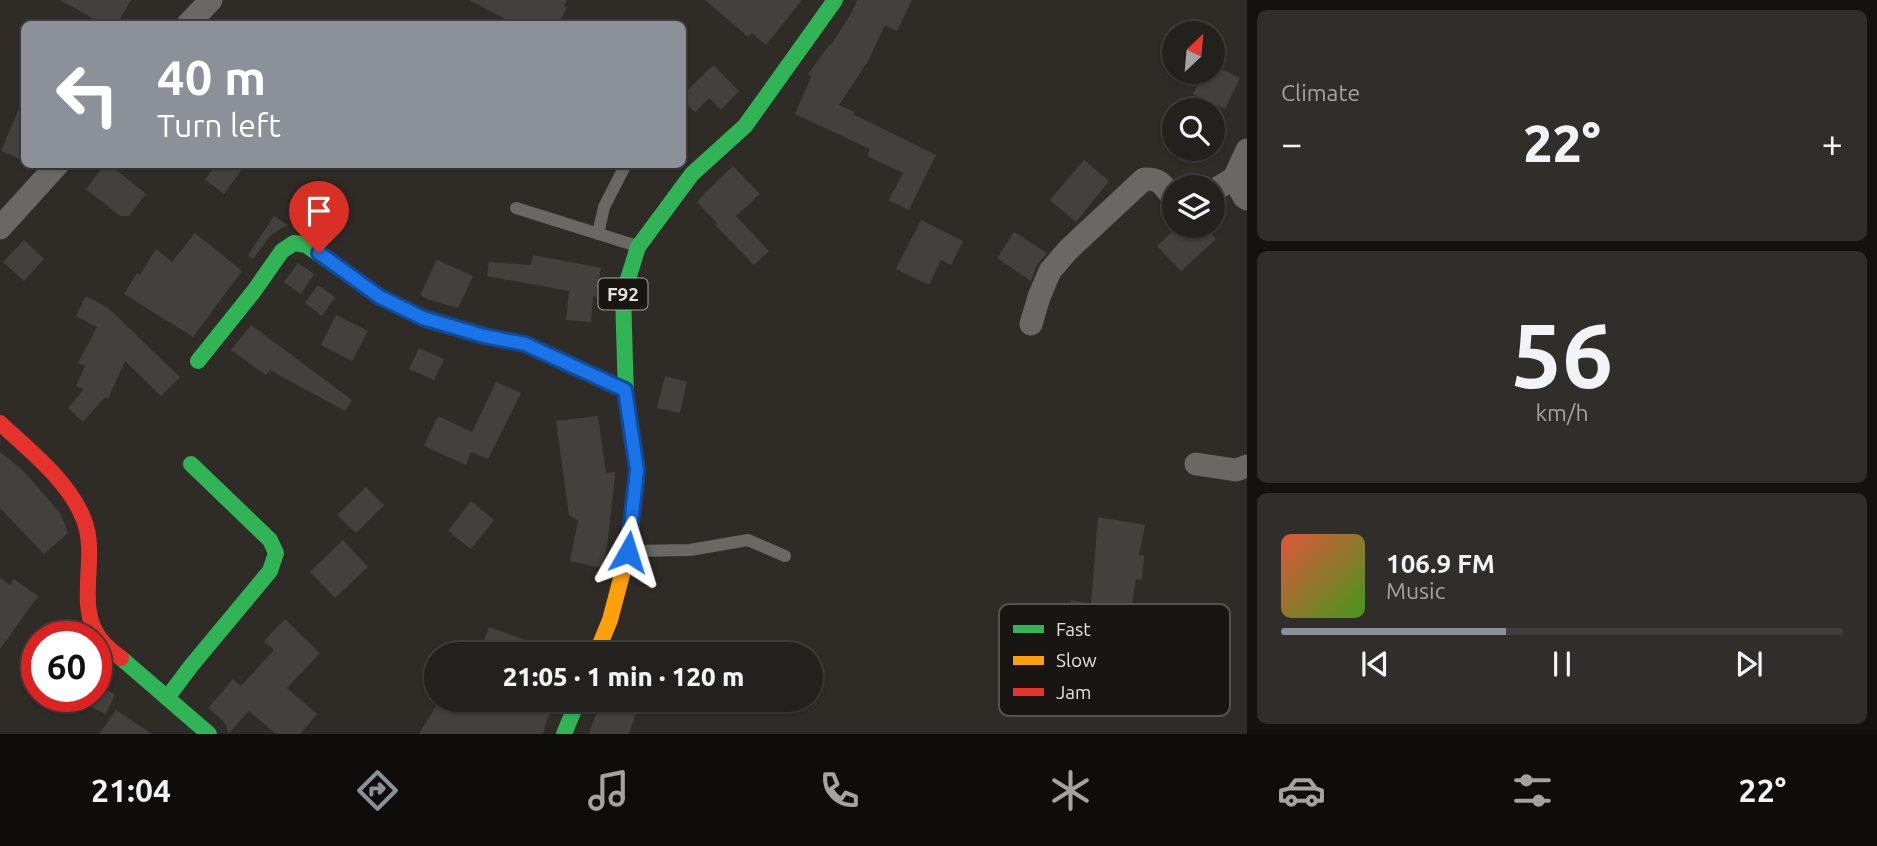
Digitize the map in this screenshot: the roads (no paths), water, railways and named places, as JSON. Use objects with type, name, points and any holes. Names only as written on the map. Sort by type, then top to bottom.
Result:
[{"type":"street","points":[[191,21],[211,0]]},
{"type":"street","name":"F92","points":[[601,642],[610,620],[628,552],[637,470],[625,390],[623,295],[638,247],[692,174],[745,126],[835,0]]},
{"type":"street","points":[[1225,184],[1234,178],[1247,150]]},
{"type":"street","points":[[0,228],[54,168]]},
{"type":"street","points":[[1031,324],[1050,271],[1068,250],[1144,179],[1153,178],[1162,183]]},
{"type":"street","points":[[1234,178],[1247,199]]},
{"type":"street","points":[[198,361],[282,251],[294,243],[306,245],[380,297],[423,318],[484,336],[525,344],[625,390]]},
{"type":"street","points":[[0,423],[54,477],[83,513],[88,533],[88,604],[92,626],[102,642],[209,734]]},
{"type":"street","points":[[167,698],[270,571],[276,553],[270,540],[191,464]]},
{"type":"street","points":[[1196,464],[1236,470],[1247,466]]},
{"type":"street","points":[[564,734],[573,712]]},
{"type":"lane","points":[[598,234],[604,207],[624,168]]},
{"type":"lane","points":[[516,208],[638,247]]},
{"type":"lane","points":[[628,552],[690,550],[748,540],[785,556]]}]
